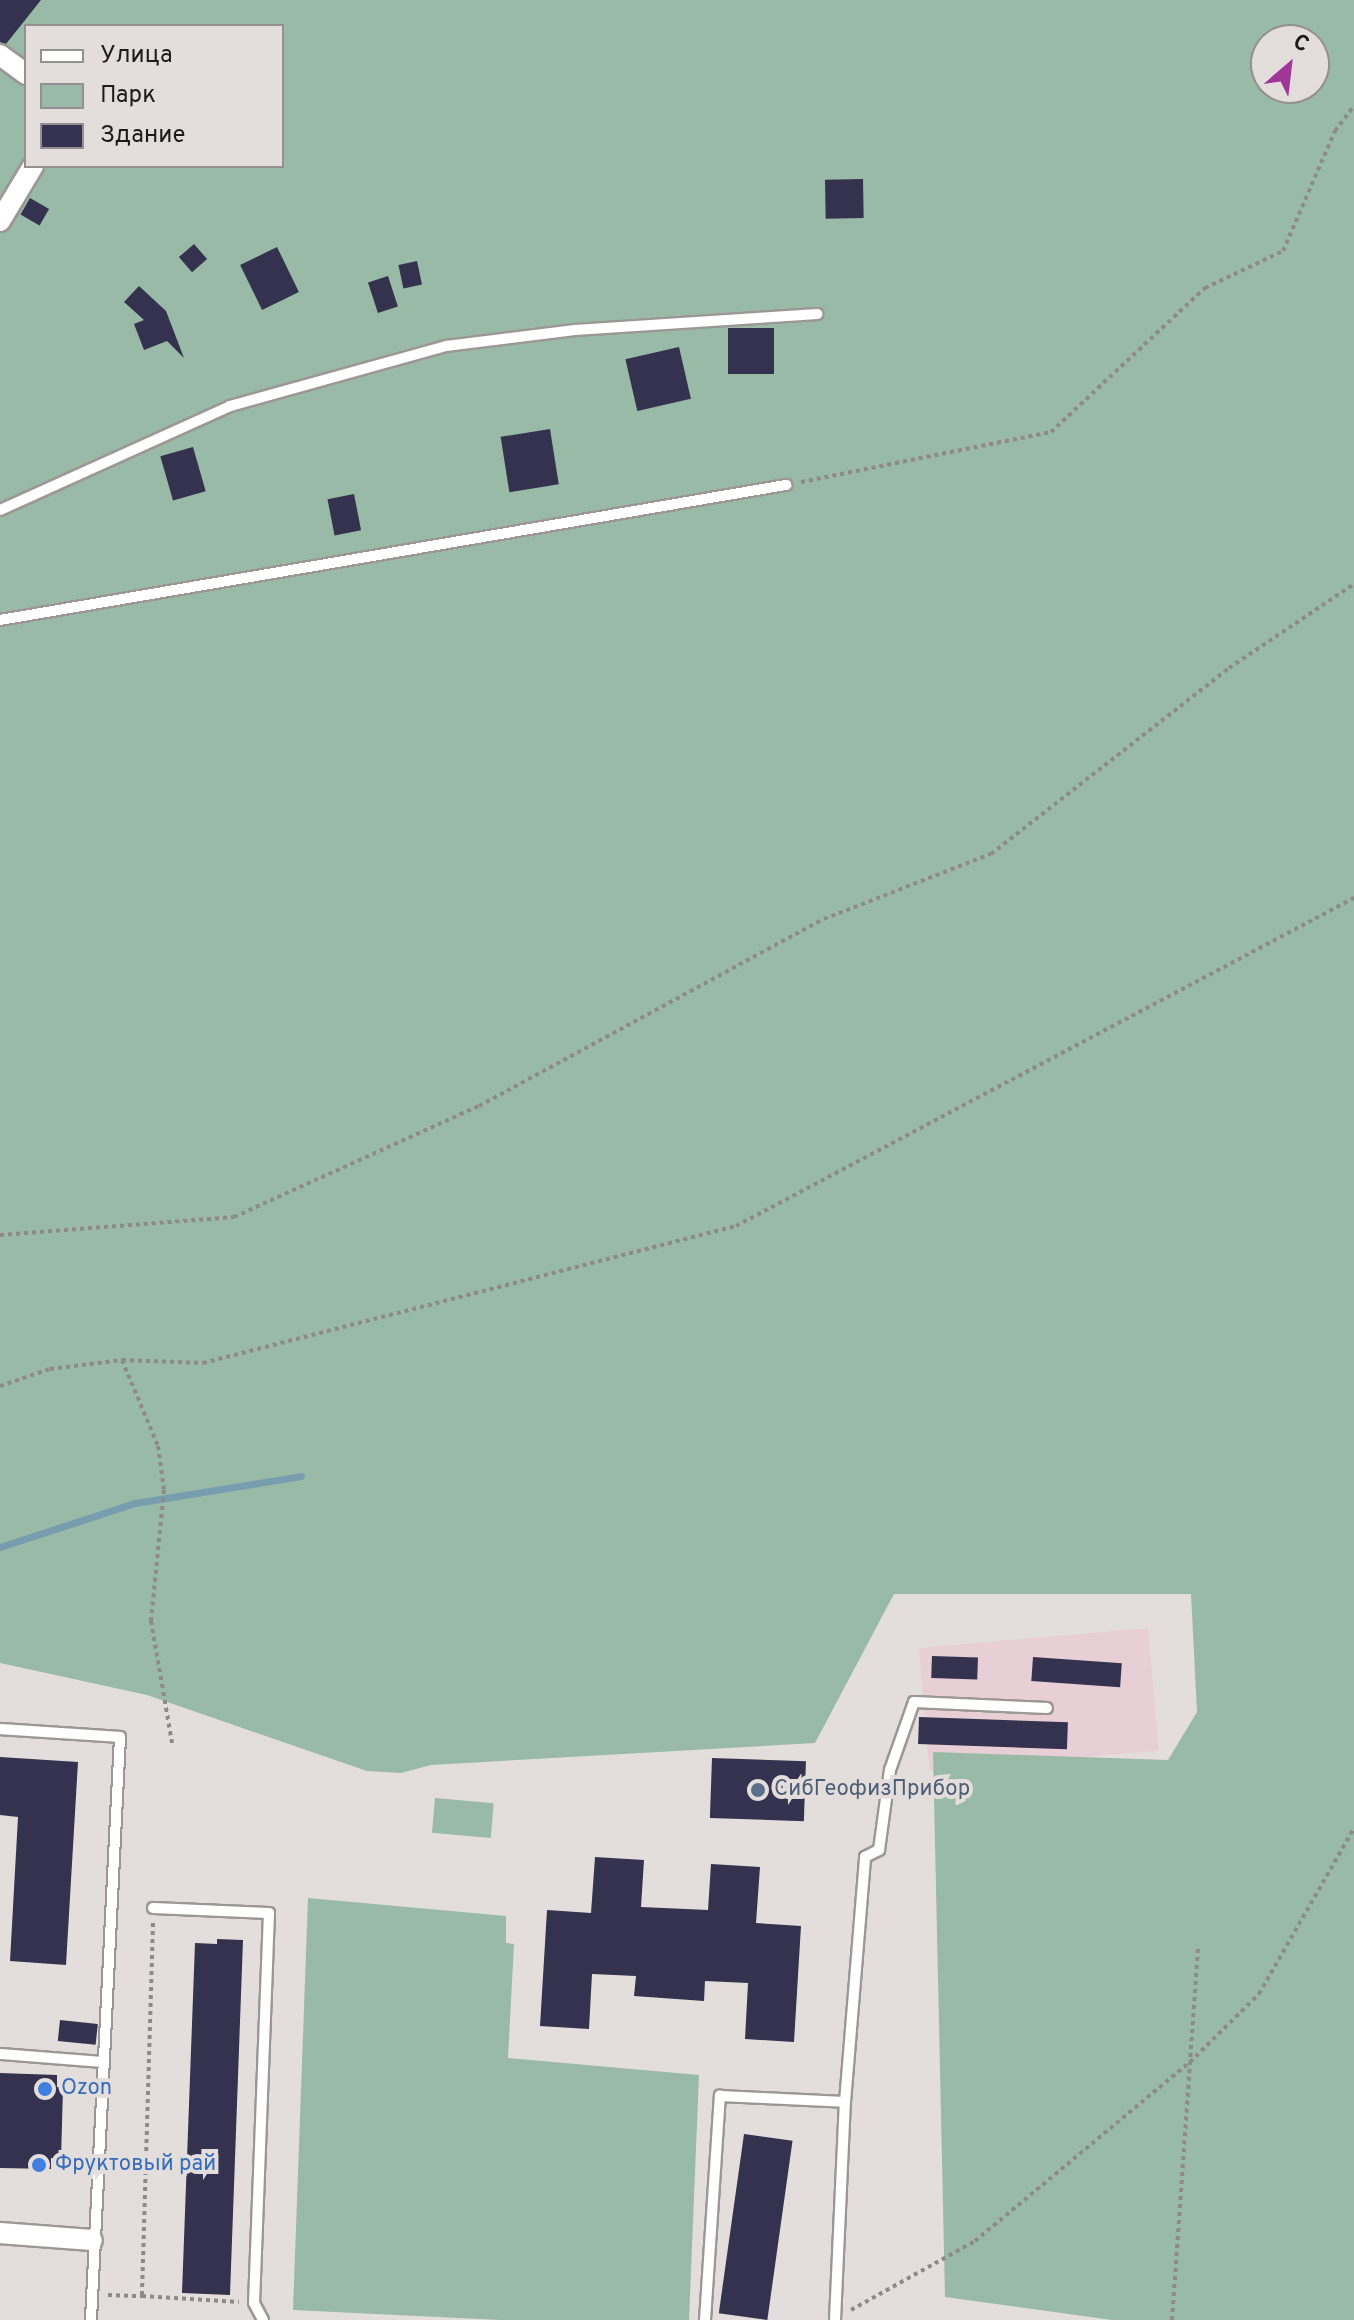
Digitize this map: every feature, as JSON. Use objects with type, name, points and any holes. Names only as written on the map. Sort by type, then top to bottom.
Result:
[{"type":"street","points":[[0,55],[24,73]]},
{"type":"street","points":[[0,221],[32,168]]},
{"type":"street","points":[[0,2233],[92,2240]]},
{"type":"lane","points":[[0,510],[230,406],[446,346],[575,330],[817,314]]},
{"type":"lane","points":[[0,620],[786,485]]},
{"type":"lane","points":[[835,2319],[845,2102],[865,1857],[879,1850],[890,1770],[914,1702],[1047,1708]]},
{"type":"lane","points":[[0,1729],[120,1737],[92,2240],[91,2320]]},
{"type":"lane","points":[[153,1908],[269,1913],[254,2303],[263,2320]]},
{"type":"lane","points":[[0,2054],[101,2062]]},
{"type":"lane","points":[[705,2320],[720,2096],[845,2102]]},
{"type":"path","points":[[786,485],[1051,432],[1205,288],[1283,251],[1335,131],[1354,106]]},
{"type":"path","points":[[0,1235],[234,1217],[479,1106],[824,919],[991,854],[1229,668],[1354,584]]},
{"type":"path","points":[[0,1386],[50,1369],[122,1360],[203,1363],[736,1226],[1354,898]]},
{"type":"path","points":[[122,1360],[158,1446],[164,1490],[165,1509],[151,1621],[172,1743]]},
{"type":"path","points":[[835,2319],[975,2241],[1190,2062],[1259,1994],[1354,1828]]},
{"type":"path","points":[[142,2296],[153,1908]]},
{"type":"path","points":[[1172,2320],[1198,1945]]},
{"type":"path","points":[[92,2294],[254,2303]]},
{"type":"shaded area","points":[[1148,1628],[1159,1751],[930,1771],[919,1648]]},
{"type":"green space","points":[[0,0],[1354,0],[1354,2320],[1112,2320],[945,2297],[933,1752],[1168,1760],[1197,1712],[1191,1594],[894,1594],[815,1743],[431,1765],[401,1773],[367,1771],[147,1695],[0,1663]]},
{"type":"green space","points":[[435,1798],[494,1803],[491,1838],[432,1833]]},
{"type":"green space","points":[[308,1898],[506,1916],[506,1943],[514,1944],[508,2058],[699,2075],[689,2320],[500,2320],[293,2310]]},
{"type":"building","points":[[0,0],[41,0],[6,44],[0,42]]},
{"type":"building","points":[[863,179],[864,218],[826,219],[825,180]]},
{"type":"building","points":[[30,198],[49,209],[40,225],[20,214]]},
{"type":"building","points":[[194,244],[207,259],[192,272],[179,257]]},
{"type":"building","points":[[277,247],[299,292],[262,310],[240,265]]},
{"type":"building","points":[[417,261],[422,284],[403,288],[398,265]]},
{"type":"building","points":[[388,276],[398,306],[378,313],[368,282]]},
{"type":"building","points":[[139,286],[166,311],[184,358],[167,341],[144,350],[134,324],[144,320],[124,302]]},
{"type":"building","points":[[728,328],[774,328],[774,374],[728,374]]},
{"type":"building","points":[[679,347],[691,399],[637,411],[625,359]]},
{"type":"building","points":[[550,429],[559,484],[509,492],[501,437]]},
{"type":"building","points":[[193,447],[206,491],[173,501],[160,456]]},
{"type":"building","points":[[354,494],[361,530],[335,535],[327,499]]},
{"type":"building","points":[[932,1656],[978,1658],[977,1680],[931,1678]]},
{"type":"building","points":[[1033,1657],[1122,1663],[1120,1687],[1031,1681]]},
{"type":"building","points":[[919,1717],[1068,1722],[1067,1749],[918,1744]]},
{"type":"building","points":[[0,1757],[78,1762],[66,1965],[10,1961],[18,1817],[0,1815]]},
{"type":"building","name":"СибГеофизПрибор","points":[[712,1758],[806,1761],[804,1821],[710,1818]]},
{"type":"building","points":[[595,1857],[644,1860],[641,1907],[708,1910],[711,1864],[760,1867],[756,1923],[801,1926],[794,2042],[745,2039],[748,1983],[705,1981],[704,2001],[634,1996],[636,1976],[592,1974],[589,2029],[540,2026],[547,1910],[591,1913]]},
{"type":"building","points":[[217,1939],[243,1940],[230,2295],[182,2293],[195,1943],[217,1944]]},
{"type":"building","points":[[60,2020],[98,2024],[96,2045],[58,2041]]},
{"type":"building","points":[[0,2073],[57,2075],[57,2087],[63,2088],[61,2159],[51,2158],[51,2169],[0,2168]]},
{"type":"building","points":[[744,2134],[793,2141],[767,2320],[719,2313]]},
{"type":"waterway","points":[[0,1547],[135,1503],[301,1476]]},
{"type":"place","name":"СибГеофизПрибор","points":[[758,1790]]},
{"type":"place","name":"Ozon","points":[[45,2089]]},
{"type":"place","name":"Фруктовый рай","points":[[39,2165]]}]
